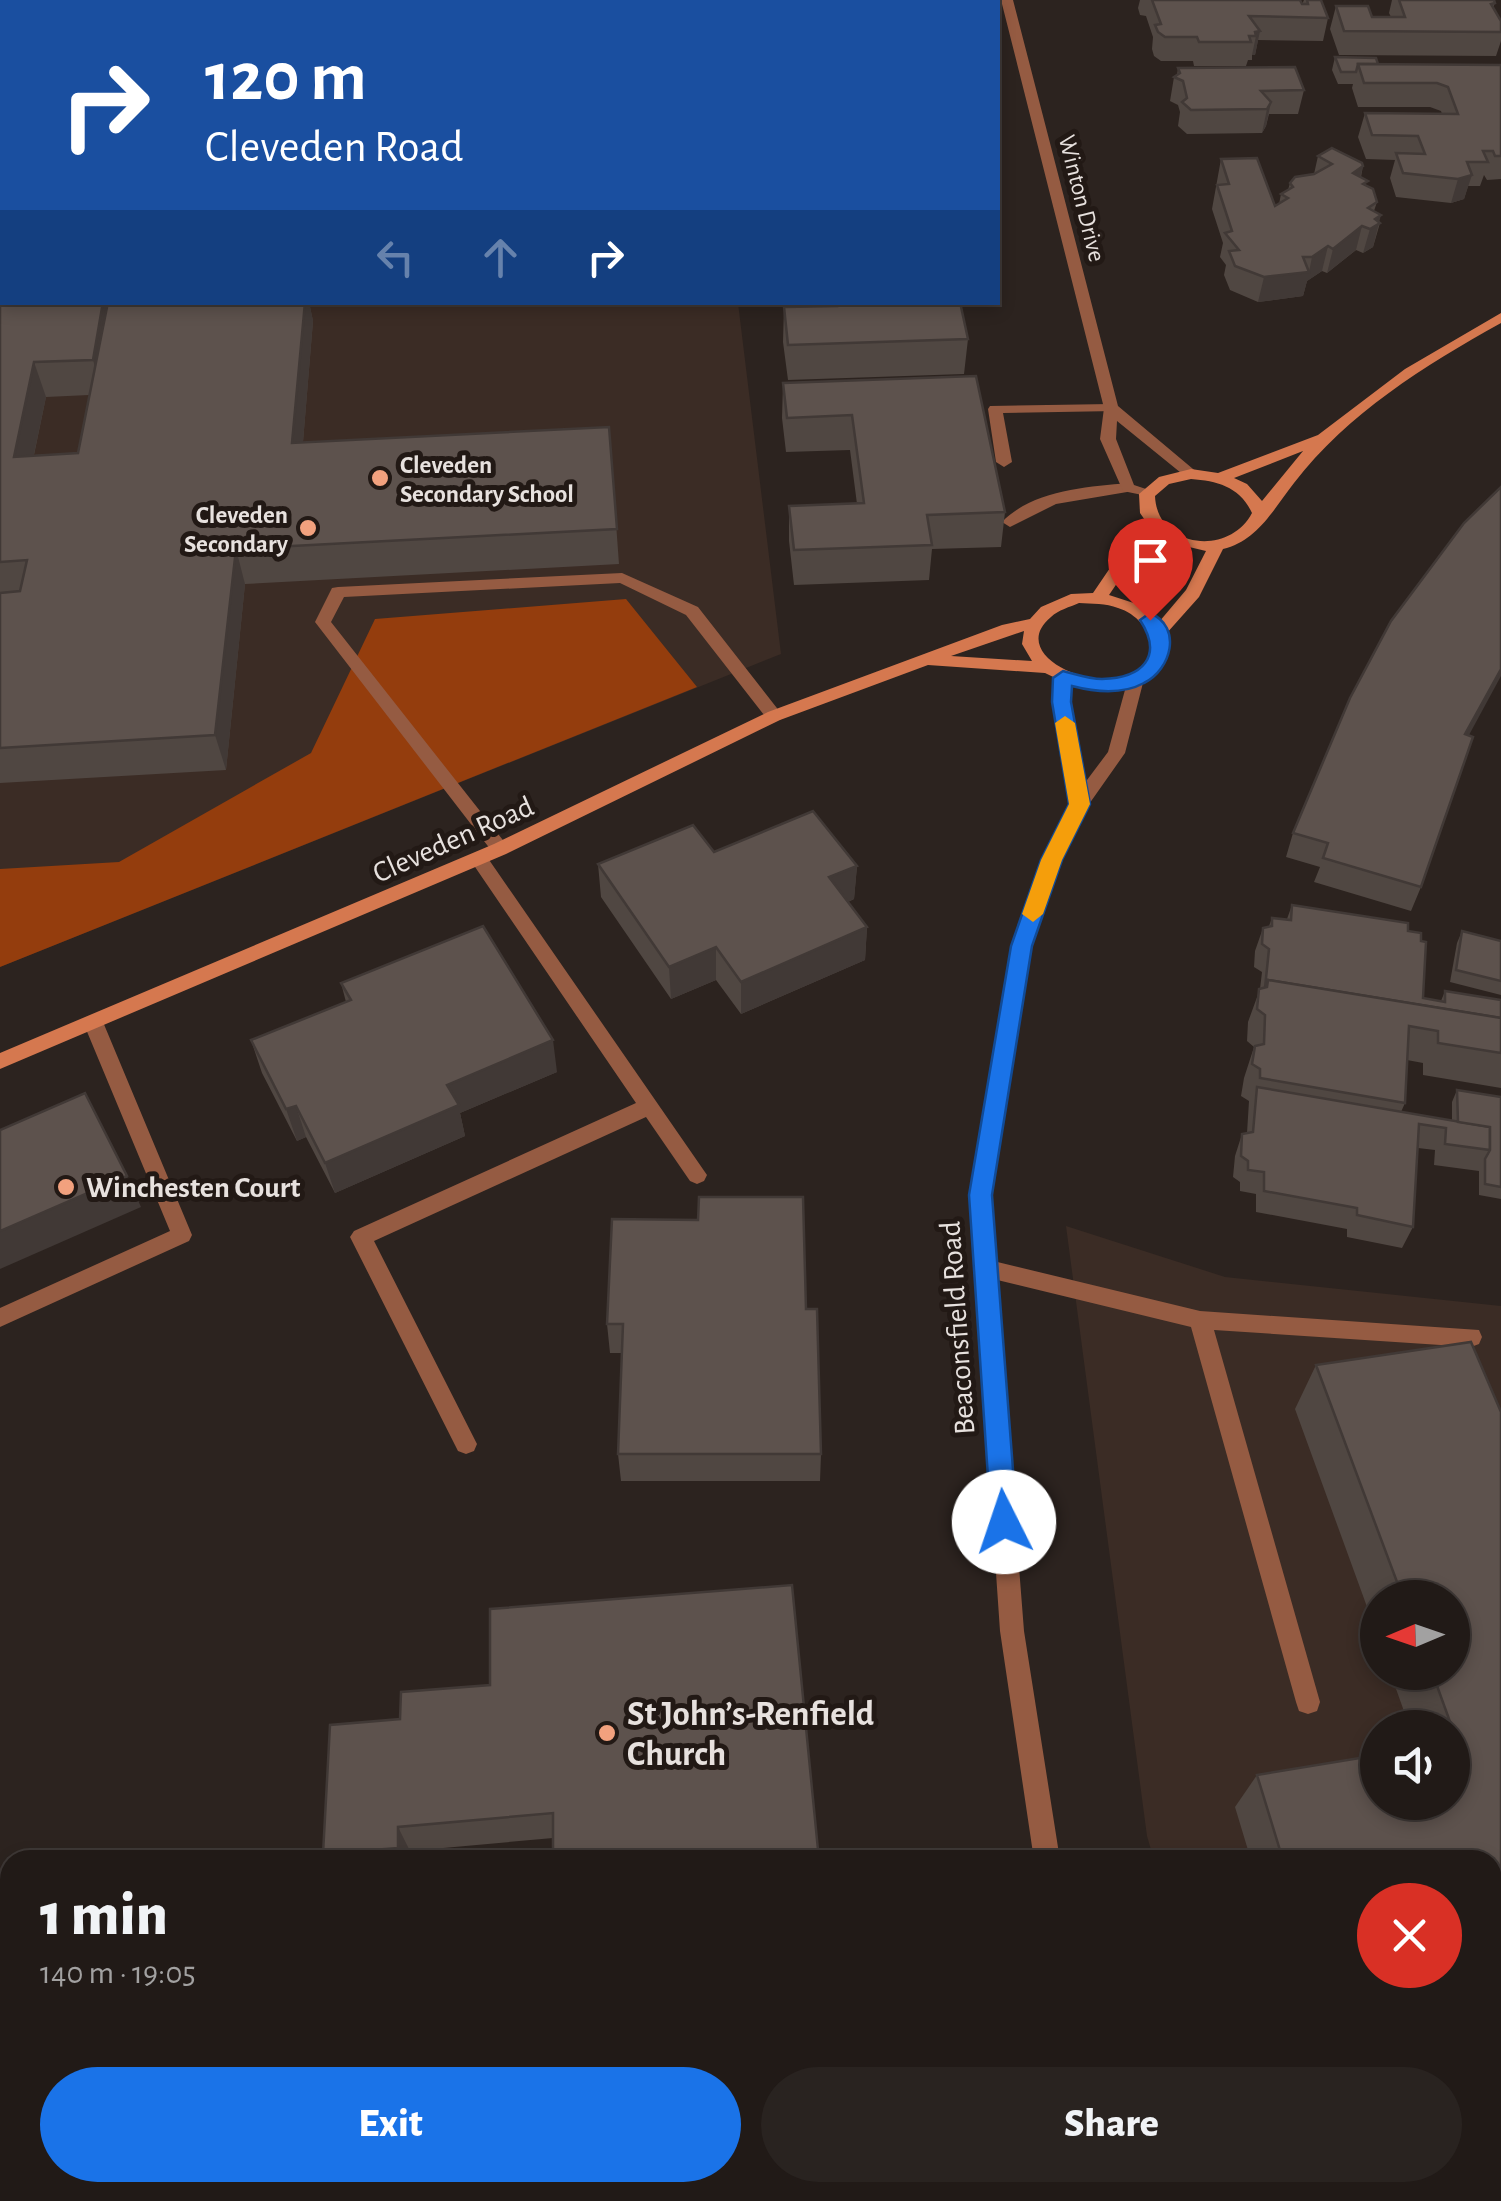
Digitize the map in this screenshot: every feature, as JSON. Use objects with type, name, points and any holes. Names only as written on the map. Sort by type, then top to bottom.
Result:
[{"type":"street","name":"Winton Drive","points":[[1007,0],[1111,408],[1108,439],[1128,488]]},
{"type":"street","points":[[1260,513],[1246,490],[1221,478],[1191,474],[1164,480],[1147,494],[1146,515],[1154,525],[1187,543],[1216,546],[1248,535],[1260,513],[1285,488],[1322,439],[1410,368],[1501,317]]},
{"type":"street","points":[[1004,462],[995,409],[1111,408],[1191,474]]},
{"type":"street","points":[[1221,478],[1322,439]]},
{"type":"street","points":[[1010,522],[1030,506],[1082,492],[1128,488],[1147,494]]},
{"type":"street","points":[[1136,680],[1154,667],[1162,650],[1158,632],[1135,609],[1098,598],[1135,544],[1154,525]]},
{"type":"street","points":[[1158,632],[1175,618],[1204,578],[1216,546]]},
{"type":"street","points":[[500,849],[323,622],[338,592],[622,578],[692,611],[774,716]]},
{"type":"street","name":"Cleveden Road","points":[[0,1061],[478,859],[774,716],[1008,629],[1032,624],[1041,612],[1058,603],[1098,598]]},
{"type":"street","points":[[1032,624],[1029,639],[1033,654],[1045,667]]},
{"type":"street","name":"Cleveden Road","points":[[926,660],[1045,667],[1063,678],[1100,686],[1136,680]]},
{"type":"street","points":[[1063,678],[1061,702],[1080,804]]},
{"type":"street","name":"Beaconsfield Road","points":[[1046,1850],[1012,1631],[980,1195],[1022,946],[1052,860],[1080,804],[1116,753],[1136,680]]},
{"type":"street","points":[[478,859],[697,1175]]},
{"type":"street","points":[[0,1318],[182,1235],[94,1022]]},
{"type":"street","points":[[466,1444],[361,1236],[649,1106]]},
{"type":"street","points":[[985,1268],[1200,1320],[1470,1337]]},
{"type":"street","points":[[1200,1320],[1308,1702]]},
{"type":"shaded area","name":"Cleveden Secondary School","points":[[0,305],[738,305],[781,654],[0,967]]},
{"type":"shaded area","points":[[626,599],[697,687],[0,967],[0,869],[119,862],[311,753],[375,619]]},
{"type":"shaded area","points":[[1066,1226],[1225,1277],[1501,1306],[1501,1850],[1151,1850]]},
{"type":"building","points":[[1152,0],[1300,0],[1308,4],[1307,0],[1321,0],[1328,18],[1249,16],[1260,31],[1249,36],[1251,42],[1199,42],[1197,37],[1165,37],[1158,32],[1155,25],[1161,24]]},
{"type":"building","points":[[1399,0],[1494,0],[1491,4],[1501,21],[1501,32],[1344,31],[1336,6],[1368,6],[1372,17],[1405,17]]},
{"type":"building","points":[[1335,57],[1376,58],[1378,64],[1358,64],[1356,72],[1341,72]]},
{"type":"building","points":[[1358,64],[1501,65],[1501,156],[1483,151],[1488,162],[1467,162],[1472,175],[1458,179],[1403,173],[1396,153],[1425,154],[1418,136],[1372,135],[1365,113],[1458,114],[1448,87],[1437,83],[1364,83]]},
{"type":"building","points":[[1295,67],[1304,90],[1261,91],[1271,102],[1267,109],[1191,110],[1182,102],[1187,98],[1183,81],[1174,77],[1180,73],[1178,68]]},
{"type":"building","points":[[1332,148],[1362,163],[1353,173],[1368,181],[1363,184],[1373,189],[1377,202],[1368,208],[1381,215],[1375,219],[1380,223],[1370,229],[1362,226],[1333,249],[1328,246],[1312,257],[1303,257],[1309,272],[1264,277],[1235,266],[1229,251],[1239,250],[1225,233],[1232,231],[1217,185],[1229,184],[1221,159],[1257,158],[1275,206],[1288,198],[1281,194],[1293,187],[1290,183],[1295,177],[1314,174],[1332,164],[1318,156]]},
{"type":"building","name":"Cleveden Secondary","points":[[0,305],[102,305],[93,360],[34,362],[14,457],[78,453],[107,305],[305,305],[292,443],[609,427],[617,529],[236,549],[215,735],[0,748],[0,593],[20,591],[27,560],[0,562]]},
{"type":"building","points":[[961,305],[968,339],[788,345],[784,307]]},
{"type":"building","points":[[976,376],[1005,512],[927,515],[932,545],[794,550],[789,506],[864,503],[852,415],[787,418],[783,383]]},
{"type":"building","points":[[1501,487],[1501,669],[1465,734],[1473,737],[1421,887],[1323,858],[1328,843],[1293,833],[1350,698],[1391,621],[1464,523]]},
{"type":"building","points":[[813,811],[857,866],[829,877],[867,927],[741,982],[716,947],[669,967],[598,864],[693,825],[714,852]]},
{"type":"building","points":[[1292,905],[1408,923],[1408,931],[1421,933],[1421,941],[1426,942],[1423,998],[1445,1002],[1445,991],[1501,1000],[1501,1018],[1268,980],[1265,988],[1269,949],[1262,944],[1263,928],[1272,926],[1272,918],[1291,920]]},
{"type":"building","points":[[483,926],[553,1040],[447,1085],[459,1105],[325,1163],[296,1106],[286,1109],[251,1040],[351,1000],[341,983]]},
{"type":"building","points":[[1462,931],[1501,941],[1501,981],[1456,970]]},
{"type":"building","points":[[1268,980],[1501,1018],[1501,1053],[1438,1043],[1438,1031],[1409,1026],[1405,1103],[1260,1078],[1260,1069],[1252,1064],[1255,1046],[1264,1044],[1265,1015],[1257,1009],[1259,989],[1267,987]]},
{"type":"building","points":[[1257,1087],[1490,1127],[1490,1150],[1445,1144],[1446,1128],[1419,1124],[1413,1227],[1357,1215],[1357,1208],[1264,1191],[1264,1172],[1248,1170],[1248,1161],[1241,1156],[1242,1134],[1253,1132]]},
{"type":"building","points":[[1457,1090],[1501,1097],[1501,1187],[1485,1184],[1490,1127],[1458,1122]]},
{"type":"building","points":[[85,1093],[127,1176],[0,1231],[0,1130]]},
{"type":"building","points":[[699,1197],[803,1197],[806,1309],[817,1309],[821,1454],[618,1454],[623,1324],[607,1324],[612,1219],[698,1220]]},
{"type":"building","points":[[1471,1342],[1501,1412],[1501,1850],[1280,1850],[1257,1775],[1360,1758],[1360,1820],[1470,1820],[1470,1710],[1446,1710],[1439,1690],[1470,1690],[1470,1580],[1396,1580],[1316,1365]]},
{"type":"building","name":"St John’s-Renfield Church","points":[[792,1585],[818,1850],[553,1850],[553,1813],[398,1827],[398,1848],[323,1850],[330,1725],[400,1719],[401,1692],[490,1685],[490,1609]]},
{"type":"slow traffic","points":[[1033,914],[1052,860],[1080,804],[1065,723]]},
{"type":"place","name":"Cleveden Secondary School","points":[[380,478]]},
{"type":"place","name":"Cleveden Secondary","points":[[308,528]]},
{"type":"place","name":"Winchesten Court","points":[[66,1187]]},
{"type":"place","name":"St John’s-Renfield Church","points":[[607,1733]]},
{"type":"route","points":[[1004,1522],[980,1195],[1022,946],[1052,860],[1080,804],[1061,702],[1063,678],[1100,686],[1136,680],[1154,667],[1162,650],[1150,620]]}]
